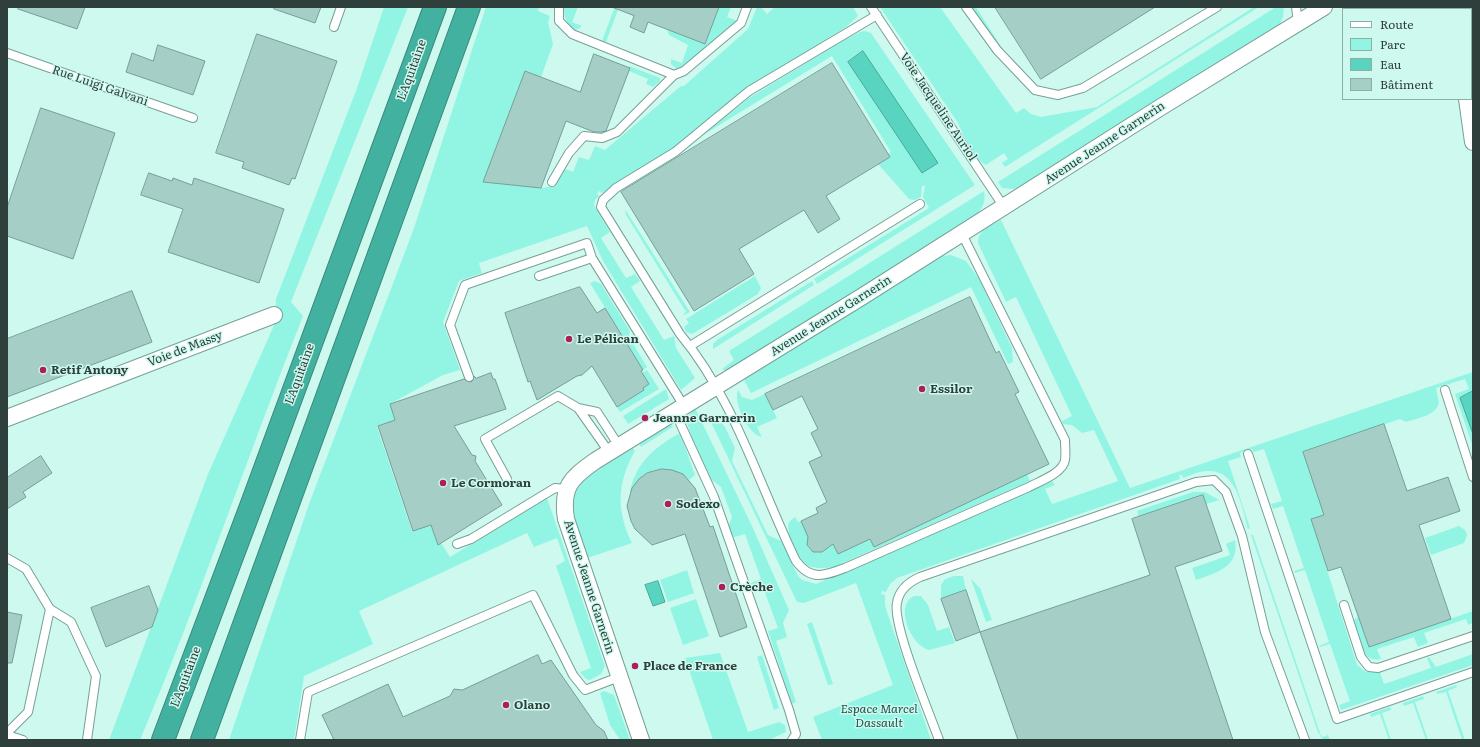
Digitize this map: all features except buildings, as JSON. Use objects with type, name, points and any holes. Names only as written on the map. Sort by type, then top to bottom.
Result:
[{"type":"highway","name":"L'Aquitaine","points":[[163,740],[256,494],[435,7]]},
{"type":"highway","points":[[202,740],[469,7]]},
{"type":"highway","points":[[152,740],[172,715]]},
{"type":"street","name":"Avenue Jeanne Garnerin","points":[[642,740],[619,677],[566,518],[564,500],[566,490],[571,480],[578,473],[614,449],[1004,208],[1297,15],[1324,7]]},
{"type":"street","points":[[1467,100],[1473,142]]},
{"type":"street","name":"Voie de Massy","points":[[7,418],[274,315]]},
{"type":"lane","points":[[334,27],[341,7]]},
{"type":"lane","points":[[559,7],[559,21],[572,34],[674,75]]},
{"type":"lane","points":[[552,182],[569,153],[584,136],[602,138],[617,132],[674,75],[684,71],[741,23],[747,7]]},
{"type":"lane","name":"Voie Jacqueline Auriol","points":[[871,7],[1004,208]]},
{"type":"lane","points":[[966,7],[997,50],[1035,90],[1058,95],[1083,88],[1217,7]]},
{"type":"lane","points":[[876,15],[749,92],[675,152],[616,188],[603,200],[601,207],[680,334],[690,346],[716,387],[744,440],[787,543],[796,561],[809,574],[818,576],[831,574],[1050,476],[1060,468],[1065,461],[1065,440],[962,234]]},
{"type":"lane","name":"Rue Luigi Galvani","points":[[7,53],[193,118]]},
{"type":"lane","points":[[690,346],[920,204]]},
{"type":"lane","points":[[469,377],[450,325],[465,285],[587,243],[592,258],[679,409],[699,467],[714,497],[789,710],[796,734],[792,740]]},
{"type":"lane","points":[[539,276],[592,258]]},
{"type":"lane","points":[[1445,390],[1473,477]]},
{"type":"lane","points":[[507,479],[485,439],[558,396],[578,408],[614,449]]},
{"type":"lane","points":[[578,408],[597,412],[614,449]]},
{"type":"lane","points":[[1248,454],[1337,719],[1473,672]]},
{"type":"lane","points":[[939,740],[901,632],[896,612],[897,601],[901,592],[909,582],[920,576],[1188,485],[1214,480],[1226,492],[1242,536],[1265,632],[1305,740]]},
{"type":"lane","points":[[457,544],[471,539],[555,488],[566,490]]},
{"type":"lane","points":[[7,558],[26,569],[50,610],[71,622],[96,676],[86,740]]},
{"type":"lane","points":[[300,740],[308,692],[533,595],[573,675],[585,690],[619,677]]},
{"type":"lane","points":[[1344,605],[1361,657],[1370,667],[1378,668],[1473,636]]},
{"type":"lane","points":[[23,740],[7,734],[28,712],[50,610]]},
{"type":"green space","points":[[384,7],[408,7],[291,302],[303,316],[203,582],[140,740],[109,740],[208,474],[275,323],[276,299],[357,88]]},
{"type":"green space","points":[[486,7],[539,7],[538,11],[550,16],[548,22],[553,44],[541,77],[525,71],[483,182],[541,188],[555,186],[563,168],[573,172],[579,157],[589,160],[595,146],[605,150],[681,86],[684,86],[748,29],[757,7],[761,7],[767,14],[775,7],[853,7],[858,16],[846,27],[745,90],[674,147],[602,193],[599,191],[597,194],[599,196],[595,200],[594,205],[610,232],[601,238],[626,278],[635,274],[640,281],[631,287],[664,340],[674,336],[676,348],[695,378],[681,390],[603,261],[587,226],[479,263],[482,273],[459,281],[443,322],[460,370],[443,375],[390,404],[395,421],[377,427],[412,531],[431,525],[438,545],[441,543],[450,557],[547,498],[605,666],[601,674],[590,680],[586,679],[580,672],[591,668],[556,566],[565,561],[557,538],[534,547],[527,533],[359,611],[373,644],[304,676],[294,740],[229,740],[309,504],[413,231]]},
{"type":"green space","points":[[564,7],[578,7],[572,22],[582,26],[580,28],[575,30],[569,26],[564,14]]},
{"type":"green space","points":[[719,7],[731,7],[727,17],[738,21],[686,65],[677,69],[671,64],[671,59],[682,63],[688,45],[669,35],[667,29],[705,44]]},
{"type":"green space","points":[[880,7],[940,7],[1016,113],[1024,108],[1031,114],[1041,117],[1097,107],[1254,7],[1259,7],[1005,167],[1002,163],[1008,159],[1004,153],[986,165],[981,162],[969,147],[958,123]]},
{"type":"green space","points":[[971,7],[976,7],[1007,56]]},
{"type":"green space","points":[[1276,7],[1284,7],[1283,17],[1280,24],[1026,185],[1013,189],[1002,188],[998,182]]},
{"type":"green space","points":[[1473,7],[1473,59],[1472,8],[1466,8]]},
{"type":"green space","points":[[614,9],[618,10],[606,42],[602,41]]},
{"type":"green space","points":[[865,31],[871,33],[975,185],[817,284],[814,279],[929,208],[923,197],[925,186],[922,186],[921,197],[914,200],[909,199],[878,164],[890,157],[888,154],[891,152],[832,56],[703,135],[749,98],[842,41]]},
{"type":"green space","points":[[629,66],[660,78],[660,81],[653,87],[646,84],[648,79],[629,71]]},
{"type":"green space","points":[[984,191],[984,204],[977,215],[736,367],[726,371],[722,369],[734,360],[729,351]]},
{"type":"green space","points":[[625,209],[690,312],[684,315],[683,314],[686,312],[626,215]]},
{"type":"green space","name":"Espace Marcel Dassault","points":[[1001,220],[1130,488],[1473,372],[1473,447],[1455,394],[1469,389],[1465,379],[1436,388],[1439,403],[1434,411],[1426,416],[1406,422],[1400,419],[1303,452],[1324,515],[1311,519],[1357,665],[1366,672],[1380,672],[1384,684],[1431,668],[1427,658],[1429,657],[1436,667],[1473,654],[1473,665],[1341,710],[1339,705],[1350,701],[1330,644],[1319,646],[1329,642],[1305,570],[1295,573],[1294,571],[1304,568],[1283,506],[1273,509],[1271,504],[1282,501],[1264,449],[1254,452],[1252,449],[1240,453],[1241,457],[1228,461],[1250,528],[1248,529],[1240,501],[1232,483],[1225,476],[1217,472],[1204,471],[1183,478],[1182,475],[1179,475],[1180,479],[897,578],[890,584],[886,592],[882,591],[881,594],[885,595],[887,612],[931,740],[822,740],[813,717],[893,685],[856,583],[804,603],[797,602],[710,420],[716,417],[725,427],[735,448],[732,461],[768,535],[781,541],[798,576],[802,580],[816,584],[1052,481],[1055,485],[1045,489],[1052,504],[1118,481],[1094,430],[1082,433],[1072,425],[1063,424],[1062,421],[1072,416],[1016,297],[1006,302],[978,243],[980,234],[985,228]]},
{"type":"green space","points":[[951,255],[966,261],[979,279],[1012,348],[1013,362],[1008,364],[971,287],[751,393],[744,380],[942,256]]},
{"type":"green space","points":[[755,276],[761,288],[758,294],[692,334],[686,332],[684,327],[689,323],[686,319]]},
{"type":"green space","points":[[595,281],[601,284],[630,331],[629,337],[647,367],[643,370],[590,283]]},
{"type":"green space","points":[[812,281],[814,285],[713,349],[713,344],[717,340]]},
{"type":"green space","points":[[647,370],[659,389],[620,412],[617,407],[644,390],[643,388],[649,384],[642,373]]},
{"type":"green space","points":[[666,389],[669,399],[628,424],[623,416]]},
{"type":"green space","points":[[738,390],[742,397],[752,400],[765,394],[777,418],[757,427],[762,437],[757,435],[752,430],[743,417],[738,402]]},
{"type":"green space","points":[[695,408],[752,526],[789,610],[783,623],[787,637],[776,641],[796,702],[792,704],[768,631],[778,628],[763,587],[753,590],[751,583],[761,579],[745,534],[735,537],[732,536],[729,525],[732,517],[721,487],[704,474],[687,423],[688,417]]},
{"type":"green space","points":[[668,425],[674,426],[641,447],[639,443]]},
{"type":"green space","points":[[680,433],[695,475],[689,480],[673,471],[656,471],[649,473],[642,478],[635,484],[630,492],[637,472],[648,456]]},
{"type":"green space","points":[[632,447],[635,451],[629,463],[622,485],[621,508],[623,519],[632,543],[587,558],[577,530],[573,513],[573,500],[577,490],[592,472]]},
{"type":"green space","points":[[1027,474],[1030,481],[834,567],[815,568],[809,566],[800,558],[790,540],[788,527],[789,522],[795,517],[798,522],[801,521],[805,531],[823,523],[870,539],[874,547]],"holes":[[[809,535],[826,549],[820,552],[811,550],[807,545]]]},
{"type":"green space","points":[[1193,492],[1205,492],[1219,500],[1206,504],[1203,495],[1139,517],[1137,511]]},
{"type":"green space","points":[[1459,526],[1465,530],[1467,535],[1464,543],[1431,555],[1425,538]]},
{"type":"green space","points":[[1251,535],[1253,535],[1321,736],[1323,737],[1328,735],[1330,740],[1323,740],[1318,732]]},
{"type":"green space","points":[[1235,540],[1236,549],[1234,557],[1230,563],[1225,568],[1211,575],[1196,580],[1192,568],[1230,555],[1226,544]]},
{"type":"green space","points":[[687,570],[694,593],[668,602],[660,580]]},
{"type":"green space","points":[[954,576],[963,576],[966,590],[941,599],[941,585],[945,579]]},
{"type":"green space","points":[[971,579],[980,588],[992,620],[986,622]]},
{"type":"green space","points":[[914,596],[921,596],[928,605],[937,631],[949,627],[955,643],[929,650],[922,647],[916,641],[907,624],[905,616],[905,608],[908,601]]},
{"type":"green space","points":[[696,599],[709,636],[683,645],[670,608]]},
{"type":"green space","points":[[1473,611],[1473,623],[1468,625],[1466,619],[1424,633],[1428,643],[1418,647],[1414,637],[1377,649],[1381,659],[1374,659],[1365,654],[1359,642],[1354,624],[1354,620],[1358,617],[1369,647]]},
{"type":"green space","points":[[812,622],[833,684],[828,685],[807,624]]},
{"type":"green space","points":[[720,653],[748,732],[779,722],[785,725],[786,732],[769,740],[713,740],[685,658]]},
{"type":"green space","points":[[762,655],[779,708],[774,710],[757,657]]},
{"type":"green space","points":[[1456,685],[1457,687],[1448,691],[1465,740],[1462,740],[1446,692],[1437,694],[1436,692]]},
{"type":"green space","points":[[604,691],[614,695],[630,740],[620,740],[610,725],[600,693]]},
{"type":"green space","points":[[1423,696],[1424,699],[1415,702],[1428,740],[1426,740],[1413,703],[1404,706],[1403,703]]},
{"type":"green space","points":[[1390,707],[1391,710],[1382,713],[1391,740],[1389,740],[1380,714],[1371,717],[1370,714]]},
{"type":"water","points":[[863,51],[938,163],[922,173],[848,62]]},
{"type":"water","points":[[1473,391],[1473,434],[1460,398]]},
{"type":"water","points":[[658,581],[665,602],[653,606],[645,585]]},
{"type":"place","name":"Le Pélican","points":[[569,339]]},
{"type":"place","name":"Retif Antony","points":[[43,370]]},
{"type":"place","name":"Essilor","points":[[922,389]]},
{"type":"place","name":"Jeanne Garnerin","points":[[645,418]]},
{"type":"place","name":"Le Cormoran","points":[[443,483]]},
{"type":"place","name":"Sodexo","points":[[668,504]]},
{"type":"place","name":"Crèche","points":[[722,587]]},
{"type":"place","name":"Place de France","points":[[635,666]]},
{"type":"place","name":"Olano","points":[[506,705]]}]
